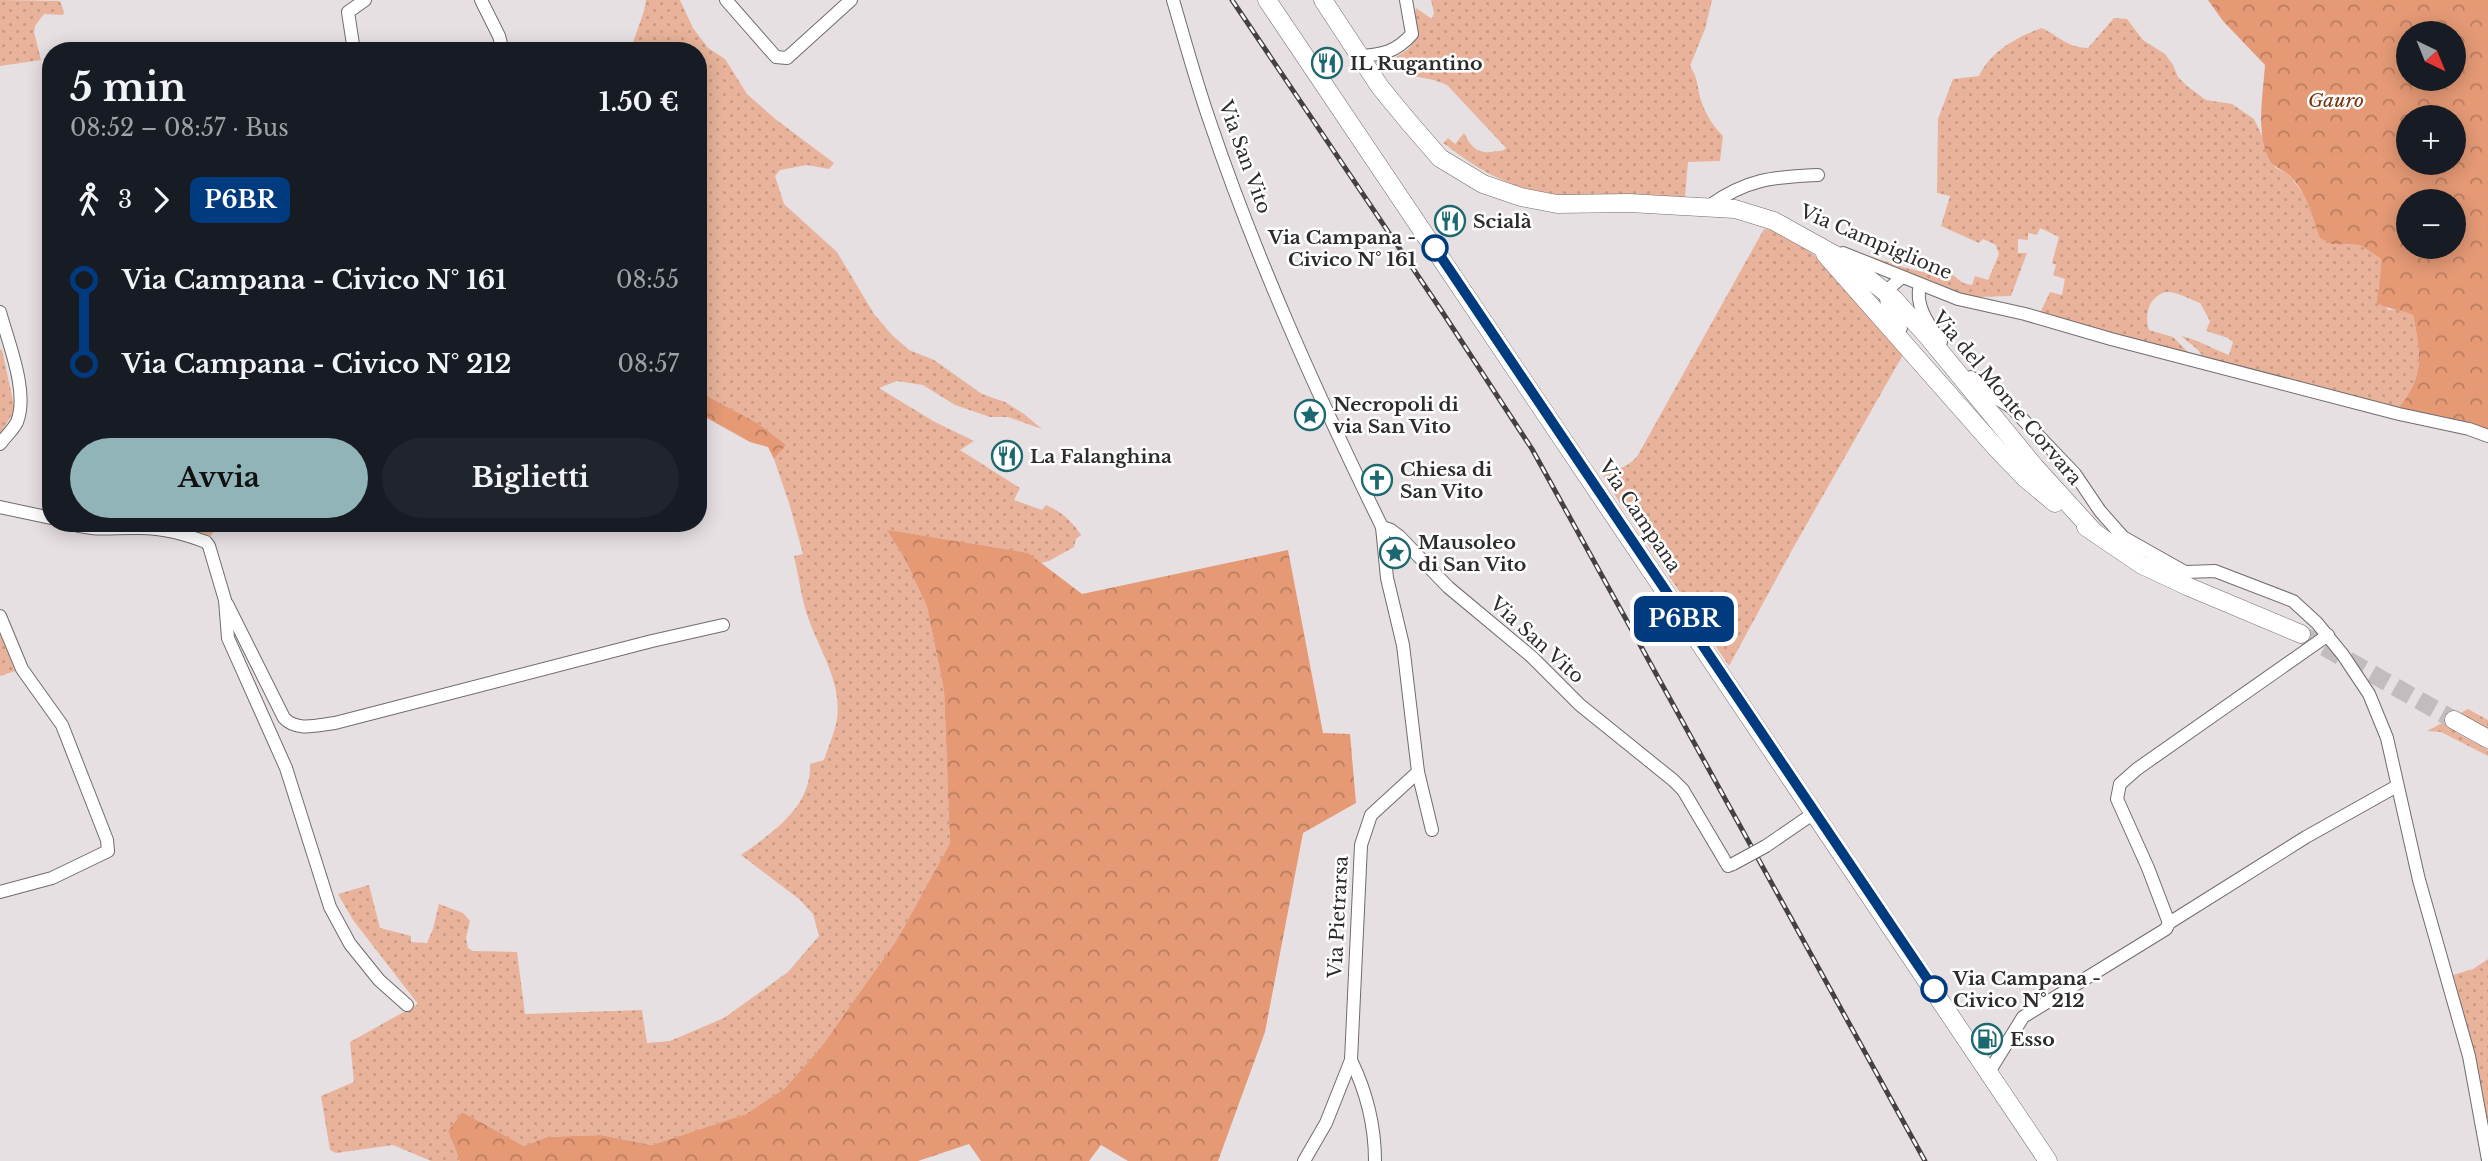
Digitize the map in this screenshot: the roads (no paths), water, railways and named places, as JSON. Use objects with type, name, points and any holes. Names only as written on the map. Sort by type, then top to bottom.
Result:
[{"type":"main road","name":"Via Campana","points":[[1267,0],[2048,1161]]},
{"type":"main road","name":"Via Campiglione","points":[[1323,0],[1359,56],[1401,113],[1440,158],[1483,184],[1521,197],[1557,204],[1709,206],[1735,209],[1774,221],[1813,241]]},
{"type":"main road","name":"Via del Monte Corvara","points":[[1813,241],[1846,261],[1886,291],[1929,338],[2035,467],[2095,533]]},
{"type":"main road","name":"Via del Monte Corvara","points":[[1813,241],[2025,478],[2077,521],[2143,565],[2301,634]]},
{"type":"main road","points":[[2454,720],[2488,739]]},
{"type":"street","points":[[353,42],[348,12],[365,0]]},
{"type":"street","points":[[481,0],[501,42]]},
{"type":"street","points":[[726,0],[776,57],[787,58],[851,0]]},
{"type":"street","name":"Via San Vito","points":[[1173,0],[1210,121],[1268,275],[1331,423],[1382,527],[1399,537],[1448,587],[1532,657],[1580,705],[1673,779],[1683,790],[1730,865],[1766,846],[1814,813]]},
{"type":"street","points":[[1359,56],[1382,55],[1406,42],[1412,34],[1406,0]]},
{"type":"street","points":[[1709,206],[1737,187],[1754,182],[1818,175]]},
{"type":"street","name":"Via Campiglione","points":[[1813,241],[1958,299],[2025,314],[2111,339],[2488,436]]},
{"type":"street","points":[[1886,291],[1901,278]]},
{"type":"street","points":[[1920,285],[1918,299],[1926,319],[1954,359],[1986,392],[2011,407],[2075,474],[2100,511],[2123,537],[2185,572],[2215,571],[2293,601],[2328,635],[2370,694],[2387,738],[2419,880],[2469,1056],[2488,1160]]},
{"type":"street","name":"Via del Monte Corvara","points":[[1886,291],[1885,302],[1891,316],[1919,350],[1923,367]]},
{"type":"street","points":[[0,312],[21,398],[16,424],[0,444]]},
{"type":"street","points":[[0,507],[42,516]]},
{"type":"street","points":[[1382,527],[1387,578],[1403,645],[1418,772],[1432,830]]},
{"type":"street","points":[[178,532],[206,542],[225,600],[284,718],[293,725],[306,727],[335,723],[723,625]]},
{"type":"street","points":[[225,600],[228,638],[286,768],[330,907],[350,944],[379,980],[407,1005]]},
{"type":"street","points":[[0,616],[22,669],[62,724],[81,779],[107,840],[108,851],[52,878],[0,892]]},
{"type":"street","points":[[2169,923],[2117,799],[2120,784],[2137,769],[2328,635]]},
{"type":"street","name":"Via Pietrarsa","points":[[1375,1156],[1371,1111],[1364,1085],[1351,1060],[1361,845],[1371,815],[1418,772]]},
{"type":"street","points":[[1989,1072],[2023,1017],[2166,929],[2169,923],[2306,836],[2397,786]]},
{"type":"street","points":[[1304,1161],[1326,1122],[1351,1060]]},
{"type":"street","points":[[1375,1156],[1388,1161]]},
{"type":"tunnel","points":[[2301,634],[2454,720]]},
{"type":"railway","points":[[1232,0],[1532,449],[1925,1161]]},
{"type":"place","name":"IL Rugantino","points":[[1327,63]]},
{"type":"place","name":"Scialà","points":[[1450,221]]},
{"type":"place","name":"Via Campana - Civico N° 161","points":[[1435,248]]},
{"type":"place","name":"Necropoli di via San Vito","points":[[1310,415]]},
{"type":"place","name":"La Falanghina","points":[[1007,456]]},
{"type":"place","name":"Chiesa di San Vito","points":[[1377,480]]},
{"type":"place","name":"Mausoleo di San Vito","points":[[1395,553]]},
{"type":"place","name":"Via Campana - Civico N° 212","points":[[1934,989]]},
{"type":"place","name":"Esso","points":[[1987,1039]]},
{"type":"park label","name":"Gauro","points":[[2336,100]]}]
